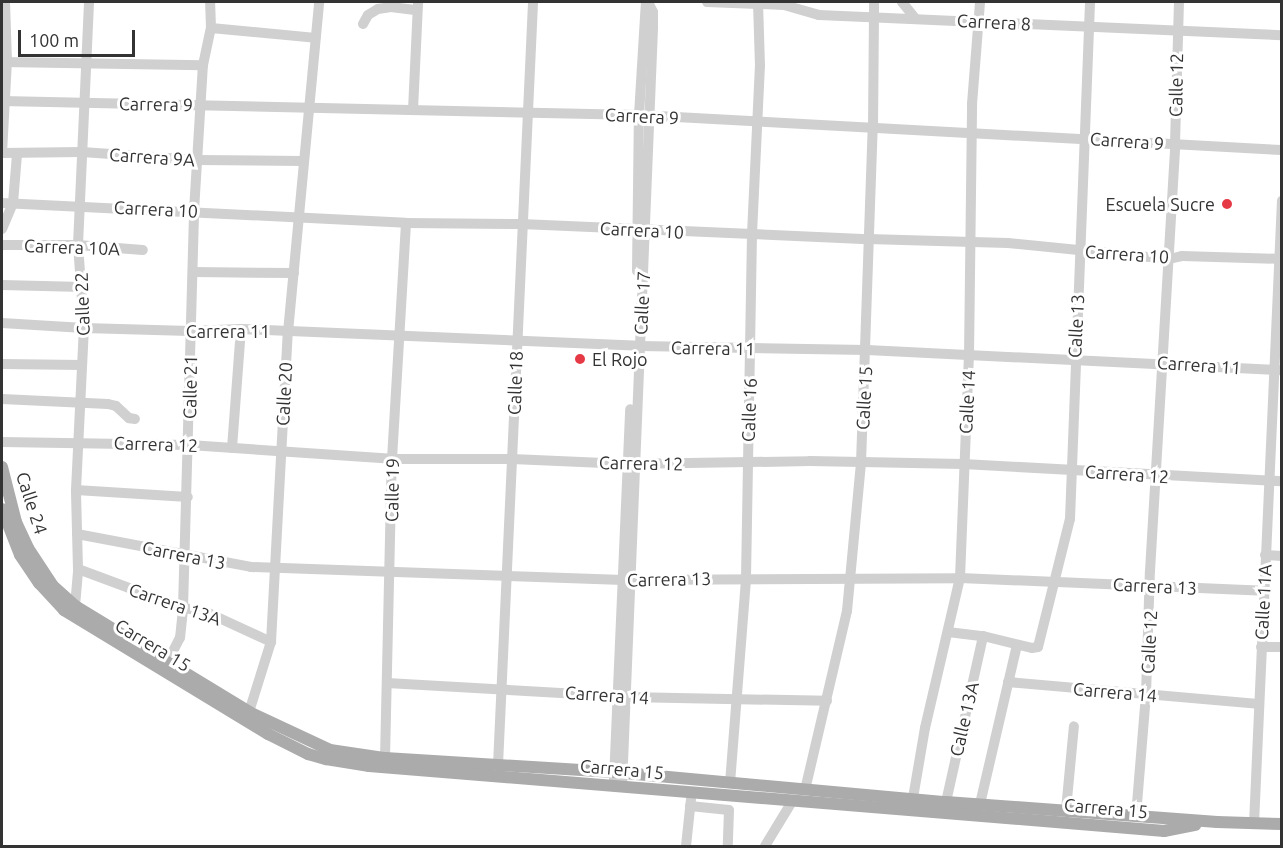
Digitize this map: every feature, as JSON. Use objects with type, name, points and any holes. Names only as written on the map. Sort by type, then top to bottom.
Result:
[{"type":"main road","name":"Calle 24","points":[[2,467],[16,522],[28,548],[69,608]]},
{"type":"main road","name":"Calle 24","points":[[2,509],[20,555],[39,583],[69,608]]},
{"type":"main road","name":"Carrera 15","points":[[69,608],[249,712],[330,750],[385,758],[619,773],[980,804],[1281,825]]},
{"type":"main road","name":"Carrera 15","points":[[69,608],[268,734],[308,754],[348,764],[1164,831],[1217,822]]},
{"type":"street","points":[[2,153],[5,2]]},
{"type":"street","name":"Calle 22","points":[[69,608],[78,569],[76,490],[84,328],[83,287],[78,245],[89,2]]},
{"type":"street","name":"Calle 21","points":[[167,663],[180,638],[183,608],[188,497],[194,211],[203,65],[211,28],[210,2]]},
{"type":"street","name":"Calle 20","points":[[249,712],[271,642],[288,332],[307,106],[319,2]]},
{"type":"street","name":"Calle 18","points":[[498,765],[504,688],[521,224],[533,2]]},
{"type":"street","name":"Calle 17","points":[[618,786],[642,230],[647,2]]},
{"type":"street","name":"Carrera 8","points":[[707,2],[758,2],[784,5],[819,15],[1281,35]]},
{"type":"street","name":"Calle 16","points":[[730,783],[746,578],[753,234],[758,123],[758,2]]},
{"type":"street","name":"Calle 15","points":[[805,790],[841,644],[851,578],[861,463],[867,350],[874,2]]},
{"type":"street","points":[[902,2],[915,18]]},
{"type":"street","name":"Calle 14","points":[[913,798],[927,720],[960,578],[969,356],[972,132],[980,2]]},
{"type":"street","name":"Calle 13","points":[[1017,645],[1038,647],[1070,519],[1074,359],[1090,2]]},
{"type":"street","name":"Calle 12","points":[[1136,816],[1146,696],[1150,586],[1164,363],[1179,2]]},
{"type":"street","points":[[363,24],[368,15],[378,9],[418,6],[413,110]]},
{"type":"street","points":[[211,28],[316,38]]},
{"type":"street","points":[[4,62],[203,65]]},
{"type":"street","name":"Carrera 9","points":[[3,101],[644,115],[1281,150]]},
{"type":"street","name":"Carrera 9A","points":[[2,153],[82,152],[197,160],[303,161]]},
{"type":"street","points":[[2,229],[13,203],[17,154]]},
{"type":"street","name":"Calle 11A","points":[[1254,824],[1265,555],[1277,370],[1281,201]]},
{"type":"street","name":"Carrera 10","points":[[2,203],[81,205],[406,223],[521,224],[868,240],[1008,243],[1169,259],[1192,256],[1281,259]]},
{"type":"street","name":"Calle 19","points":[[385,758],[392,459],[406,223]]},
{"type":"street","name":"Carrera 10A","points":[[2,245],[78,245],[143,250]]},
{"type":"street","points":[[193,272],[294,273]]},
{"type":"street","points":[[2,285],[83,287]]},
{"type":"street","name":"Carrera 11","points":[[2,323],[190,331],[241,329],[637,346],[867,350],[1277,370]]},
{"type":"street","points":[[232,448],[241,329]]},
{"type":"street","points":[[2,364],[82,365]]},
{"type":"street","points":[[2,399],[116,406],[129,418],[135,419]]},
{"type":"street","name":"Carrera 12","points":[[2,442],[79,441],[189,445],[392,459],[512,459],[632,464],[748,462],[963,464],[1281,481]]},
{"type":"street","points":[[76,490],[188,497]]},
{"type":"street","name":"Carrera 13","points":[[77,534],[251,567],[276,566],[628,580],[960,578],[1264,591]]},
{"type":"street","points":[[1265,555],[1281,556]]},
{"type":"street","name":"Carrera 13A","points":[[78,569],[183,608],[204,611],[271,642]]},
{"type":"street","points":[[948,632],[983,636],[1017,645],[980,804]]},
{"type":"street","name":"Calle 13A","points":[[946,801],[983,636]]},
{"type":"street","points":[[1261,647],[1281,647]]},
{"type":"street","name":"Carrera 14","points":[[1008,682],[1146,696],[1258,704]]},
{"type":"street","name":"Carrera 14","points":[[387,683],[504,688],[623,697],[827,702]]},
{"type":"street","points":[[1066,810],[1074,726]]},
{"type":"street","points":[[686,846],[692,792]]},
{"type":"street","points":[[765,846],[792,800]]},
{"type":"street","points":[[690,806],[729,810],[728,846]]},
{"type":"place","name":"Escuela Sucre","points":[[1227,204]]},
{"type":"place","name":"El Rojo","points":[[580,359]]}]
